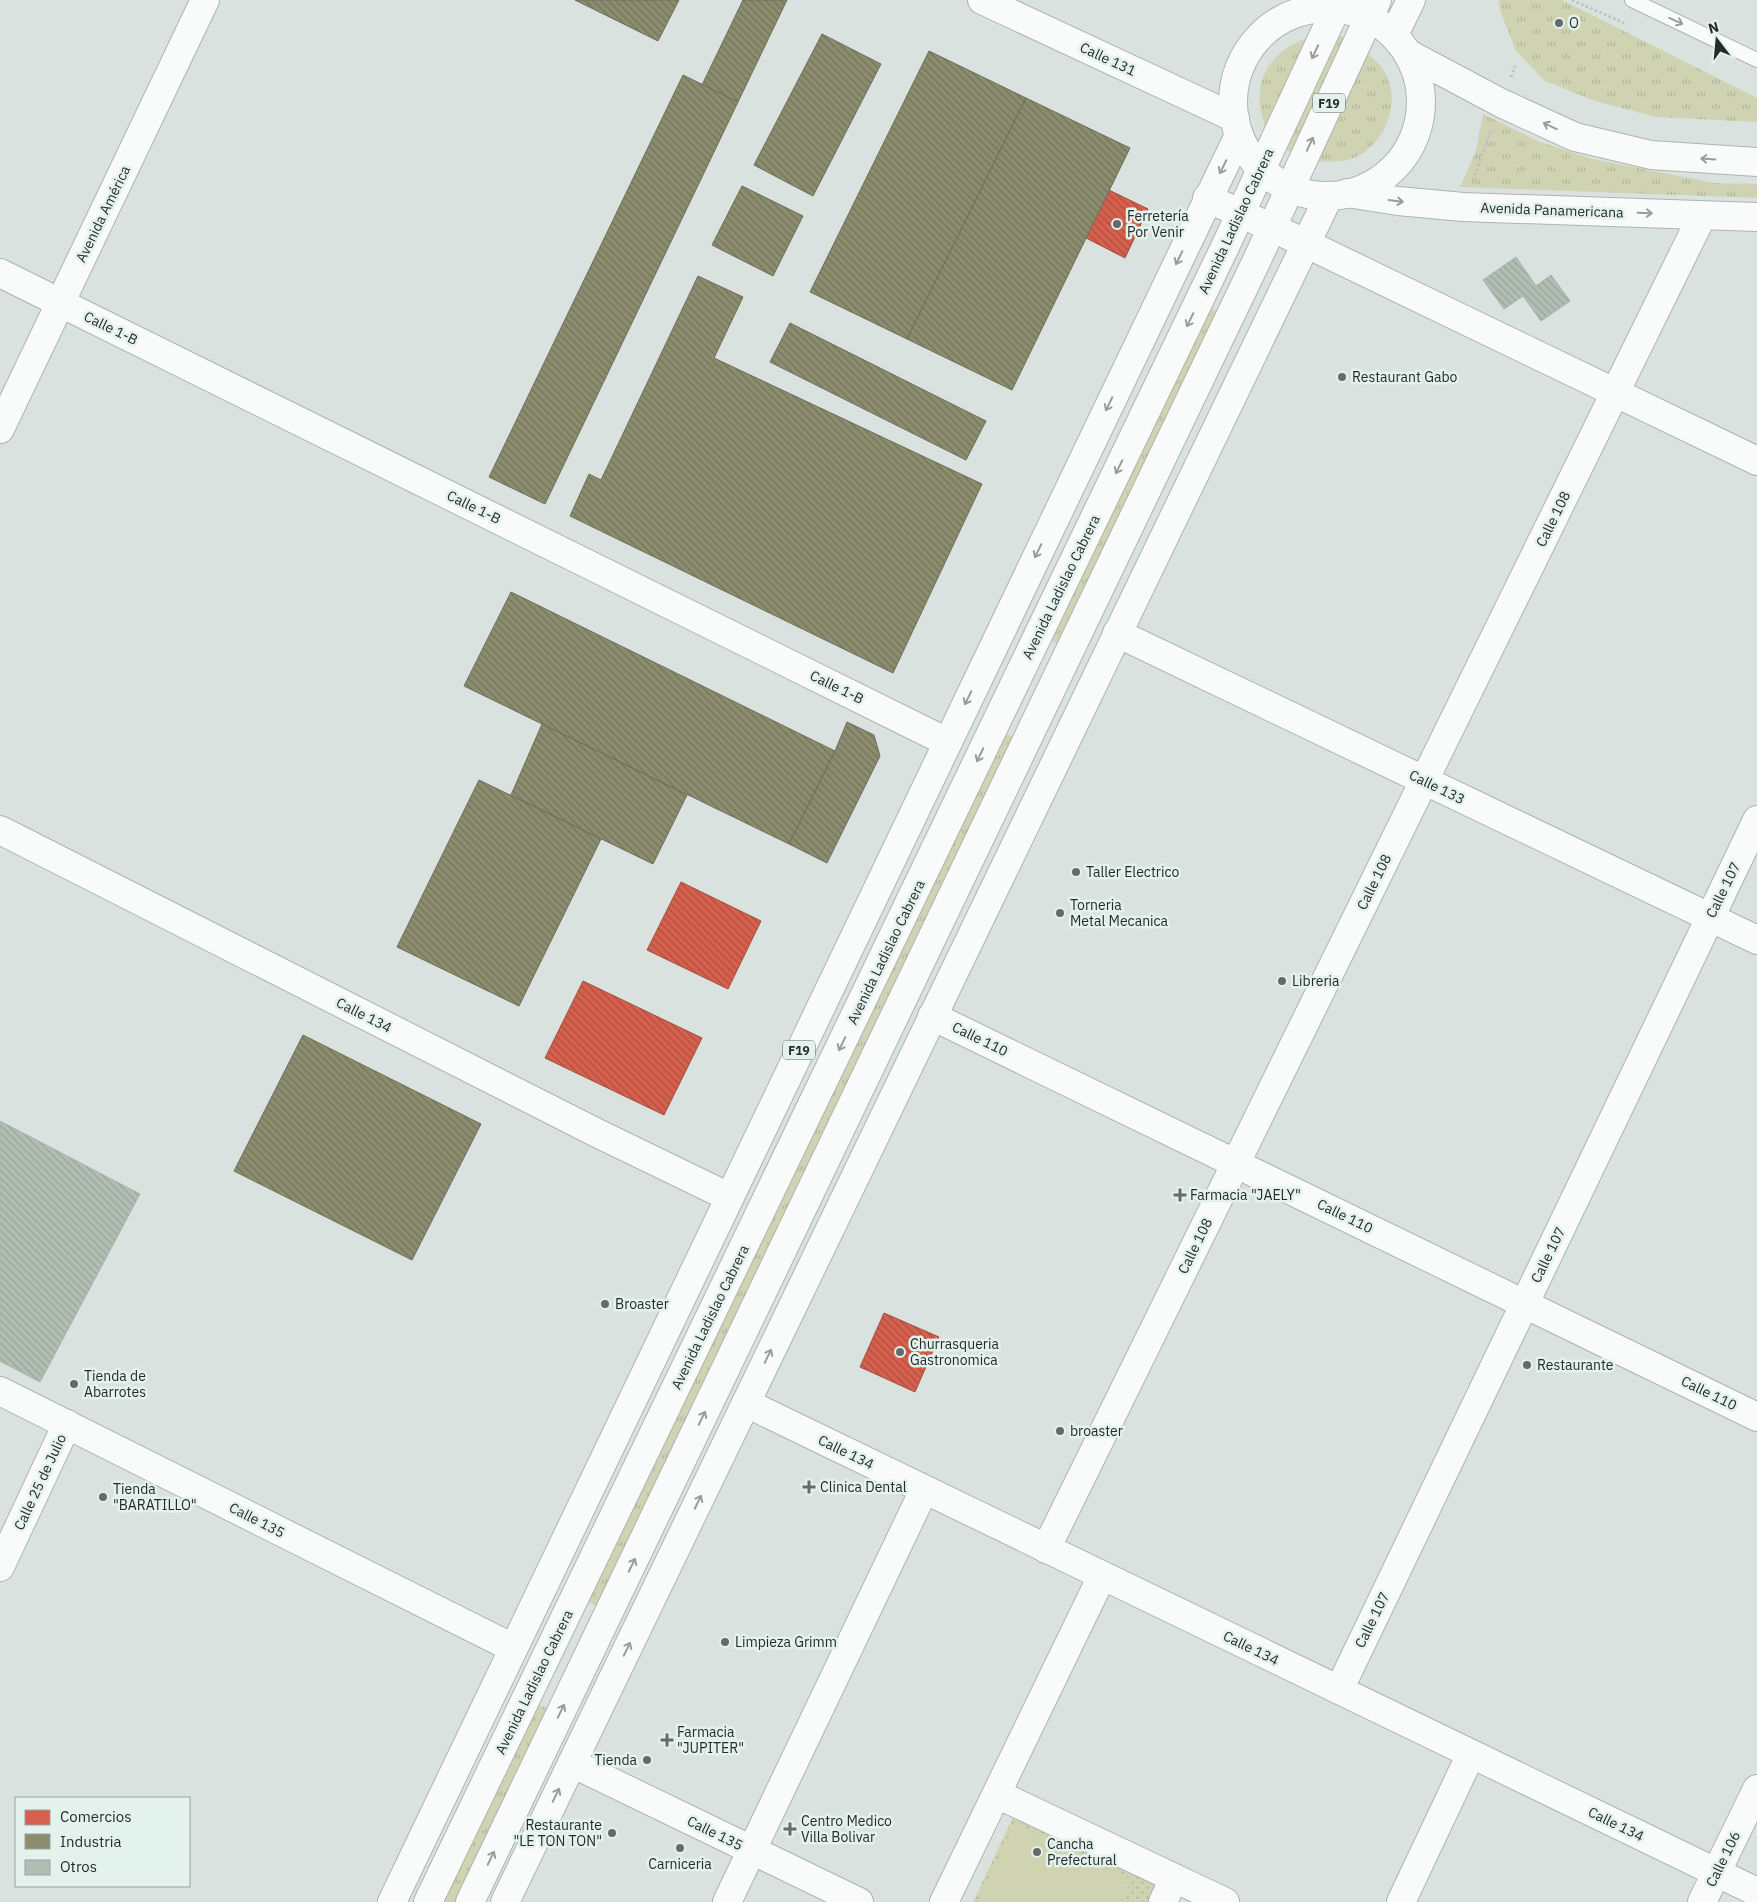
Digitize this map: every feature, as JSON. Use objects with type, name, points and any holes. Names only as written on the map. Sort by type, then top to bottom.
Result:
[{"type":"main road","name":"Avenida América","points":[[0,429],[205,0]]},
{"type":"main road","name":"Calle 131","points":[[982,0],[1237,126]]},
{"type":"main road","points":[[1401,44],[1411,0]]},
{"type":"main road","points":[[505,1902],[1305,243],[1338,195],[1366,187],[1383,177],[1398,164],[1410,148],[1417,130],[1421,110],[1421,91],[1417,72],[1401,44],[1373,8],[1353,11],[1338,4],[1312,9],[1294,8],[1268,28],[1251,46],[1239,68],[1233,93],[1237,126],[1247,152],[1260,170]]},
{"type":"main road","name":"Avenida Ladislao Cabrera","points":[[428,1902],[1241,213],[1338,4]]},
{"type":"main road","name":"F19","points":[[470,1902],[1272,228],[1373,8]]},
{"type":"main road","points":[[1401,44],[1501,103],[1575,137],[1642,153],[1712,160],[1757,162]]},
{"type":"main road","name":"F19","points":[[392,1902],[1207,198],[1237,126]]},
{"type":"main road","name":"Avenida Panamericana","points":[[1260,170],[1290,188],[1310,195],[1338,195],[1463,207],[1757,217]]},
{"type":"main road","points":[[1207,198],[1305,243],[1757,462]]},
{"type":"main road","name":"Calle 108","points":[[1046,1549],[1702,216]]},
{"type":"main road","name":"Calle 1-B","points":[[0,273],[947,742]]},
{"type":"main road","name":"Calle 133","points":[[1117,633],[1757,940]]},
{"type":"main road","name":"Calle 107","points":[[1339,1690],[1757,820]]},
{"type":"main road","name":"Calle 134","points":[[0,830],[596,1133],[729,1197]]},
{"type":"main road","name":"Calle 110","points":[[932,1016],[1757,1417]]},
{"type":"main road","name":"Calle 135","points":[[0,1391],[513,1648]]},
{"type":"main road","name":"Calle 134","points":[[746,1403],[1757,1892]]},
{"type":"main road","name":"Calle 25 de Julio","points":[[0,1567],[67,1424]]},
{"type":"main road","points":[[727,1902],[924,1490]]},
{"type":"main road","points":[[944,1902],[1102,1576]]},
{"type":"main road","points":[[1401,1902],[1471,1754]]},
{"type":"main road","name":"Calle 135","points":[[572,1764],[859,1902]]},
{"type":"main road","name":"Calle 106","points":[[1702,1902],[1757,1789]]},
{"type":"main road","points":[[997,1794],[1168,1890],[1225,1902]]},
{"type":"lane","points":[[1632,0],[1757,60]]},
{"type":"path","points":[[1463,207],[1515,66]]},
{"type":"green space","points":[[1499,0],[1562,0],[1757,98],[1757,122],[1657,117],[1595,101],[1545,81],[1516,51],[1500,11]]},
{"type":"green space","points":[[1336,34],[1349,40],[1297,155],[1284,149]]},
{"type":"green space","points":[[1314,36],[1267,132],[1260,99],[1261,85],[1265,72],[1273,60],[1284,50],[1297,42]]},
{"type":"green space","points":[[1366,52],[1380,65],[1387,77],[1391,90],[1389,116],[1384,128],[1369,149],[1358,156],[1342,161],[1316,161]]},
{"type":"green space","points":[[1483,114],[1540,142],[1593,159],[1714,183],[1757,184],[1757,198],[1460,187],[1476,151]]},
{"type":"green space","points":[[1206,307],[1220,312],[1060,645],[1046,638]]},
{"type":"green space","points":[[1003,733],[1019,739],[605,1610],[588,1602]]},
{"type":"green space","points":[[533,1703],[555,1711],[463,1902],[439,1902]]},
{"type":"green space","name":"Cancha Prefectural","points":[[1014,1815],[1159,1881],[1149,1902],[973,1902]]},
{"type":"green space","name":"Cancha Prefectural","points":[[1015,1824],[1131,1880],[1120,1902],[977,1902]]},
{"type":"building: Comercios","name":"Ferretería Por Venir","points":[[1109,190],[1148,209],[1125,258],[1086,238]]},
{"type":"building: Comercios","points":[[681,882],[761,921],[728,989],[647,950]]},
{"type":"building: Comercios","points":[[583,981],[702,1038],[664,1115],[545,1058]]},
{"type":"building: Comercios","name":"Churrasqueria Gastronomica","points":[[884,1313],[939,1337],[915,1392],[860,1367]]},
{"type":"building: Industria","points":[[575,0],[679,0],[658,41]]},
{"type":"building: Industria","points":[[743,0],[787,0],[738,102],[702,85]]},
{"type":"building: Industria","points":[[822,34],[881,64],[813,196],[754,165]]},
{"type":"building: Industria","points":[[929,51],[1026,98],[907,339],[810,292]]},
{"type":"building: Industria","points":[[683,75],[738,102],[545,504],[489,477]]},
{"type":"building: Industria","points":[[1026,98],[1130,148],[1012,390],[907,339]]},
{"type":"building: Industria","points":[[742,186],[803,216],[773,276],[712,245]]},
{"type":"building: Industria","points":[[698,276],[743,297],[714,358],[982,484],[893,673],[570,516],[589,474],[601,480]]},
{"type":"building: Industria","points":[[790,323],[986,421],[966,460],[770,362]]},
{"type":"building: Industria","points":[[511,592],[835,751],[789,844],[464,686]]},
{"type":"building: Industria","points":[[847,722],[874,735],[880,756],[827,863],[789,844],[835,751]]},
{"type":"building: Industria","points":[[542,724],[687,795],[653,864],[511,795]]},
{"type":"building: Industria","points":[[479,780],[601,839],[519,1006],[397,947]]},
{"type":"building: Industria","points":[[303,1035],[481,1124],[412,1260],[234,1171]]},
{"type":"building: Otros","points":[[1516,257],[1536,286],[1551,275],[1570,301],[1541,321],[1523,296],[1504,309],[1483,280]]},
{"type":"building: Otros","points":[[0,1121],[140,1194],[40,1382],[0,1361]]},
{"type":"place","name":"O","points":[[1559,23]]},
{"type":"place","name":"Ferretería Por Venir","points":[[1117,224]]},
{"type":"place","name":"Restaurant Gabo","points":[[1342,377]]},
{"type":"place","name":"Taller Electrico","points":[[1076,872]]},
{"type":"place","name":"Torneria Metal Mecanica","points":[[1060,913]]},
{"type":"place","name":"Libreria","points":[[1282,981]]},
{"type":"place","name":"Farmacia \"JAELY\"","points":[[1180,1195]]},
{"type":"place","name":"Broaster","points":[[605,1304]]},
{"type":"place","name":"Churrasqueria Gastronomica","points":[[900,1352]]},
{"type":"place","name":"Restaurante","points":[[1527,1365]]},
{"type":"place","name":"Tienda de Abarrotes","points":[[74,1384]]},
{"type":"place","name":"broaster","points":[[1060,1431]]},
{"type":"place","name":"Clinica Dental","points":[[809,1487]]},
{"type":"place","name":"Tienda \"BARATILLO\"","points":[[103,1497]]},
{"type":"place","name":"Limpieza Grimm","points":[[725,1642]]},
{"type":"place","name":"Farmacia \"JUPITER\"","points":[[667,1740]]},
{"type":"place","name":"Tienda","points":[[647,1760]]},
{"type":"place","name":"Centro Medico Villa Bolivar","points":[[790,1829]]},
{"type":"place","name":"Restaurante \"LE TON TON\"","points":[[612,1833]]},
{"type":"place","name":"Carniceria","points":[[680,1848]]},
{"type":"place","name":"Cancha Prefectural","points":[[1037,1852]]}]
